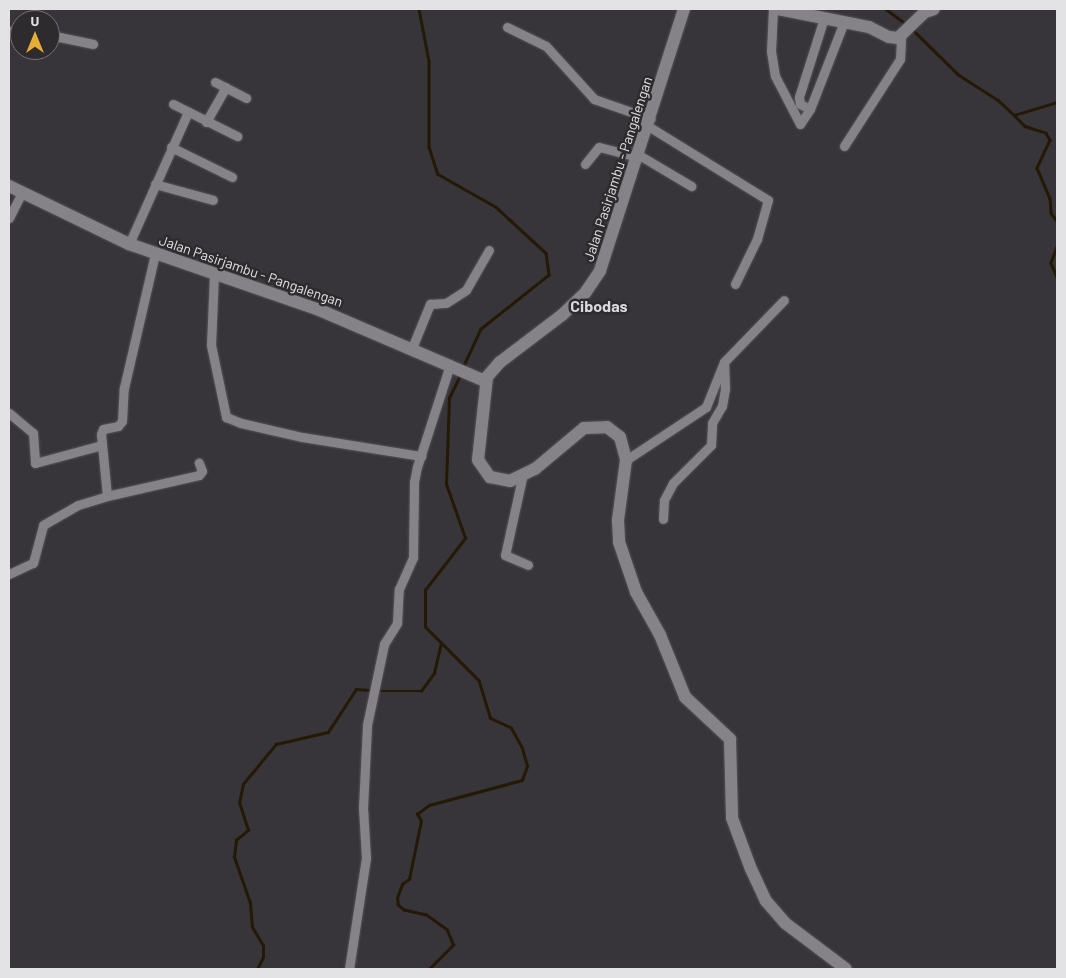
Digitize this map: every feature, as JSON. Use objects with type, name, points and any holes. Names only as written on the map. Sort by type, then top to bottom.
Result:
[{"type":"main road","name":"Jalan Pasirjambu - Pangalengan","points":[[9,186],[129,244],[317,309],[412,348],[452,366],[470,377],[485,381],[500,362],[525,346],[586,292],[600,271],[650,123],[684,9]]},
{"type":"main road","points":[[778,9],[869,26],[888,37],[904,35],[919,14],[934,9]]},
{"type":"main road","points":[[485,381],[478,460],[490,478],[500,481],[522,478],[577,433],[591,426],[614,430],[625,448],[626,460],[618,520],[618,542],[636,592],[660,635],[685,698],[730,739],[732,818],[750,869],[766,901],[784,923],[846,969]]},
{"type":"street","points":[[773,9],[770,51],[775,76],[800,124],[810,109],[844,22]]},
{"type":"street","points":[[810,109],[800,104],[799,97],[824,18]]},
{"type":"street","points":[[507,27],[546,46],[594,99],[650,123],[768,200],[757,239],[735,284]]},
{"type":"street","points":[[844,146],[900,59],[904,35]]},
{"type":"street","points":[[60,37],[93,44]]},
{"type":"street","points":[[215,82],[246,98]]},
{"type":"street","points":[[206,122],[226,87]]},
{"type":"street","points":[[173,104],[237,136]]},
{"type":"street","points":[[129,244],[188,112]]},
{"type":"street","points":[[171,147],[232,177]]},
{"type":"street","points":[[585,164],[599,147],[639,156],[691,186]]},
{"type":"street","points":[[155,184],[214,200]]},
{"type":"street","points":[[9,218],[22,193]]},
{"type":"street","points":[[412,348],[430,304],[446,303],[466,290],[489,250]]},
{"type":"street","points":[[107,496],[102,431],[122,421],[124,388],[155,254]]},
{"type":"street","points":[[214,274],[212,345],[226,417],[241,423],[302,437],[422,456]]},
{"type":"street","points":[[626,460],[706,406],[724,362],[784,300]]},
{"type":"street","points":[[663,519],[664,500],[673,483],[711,445],[713,422],[722,406],[726,390],[724,362]]},
{"type":"street","points":[[349,969],[366,858],[363,808],[367,725],[384,644],[397,623],[398,594],[411,560],[414,482],[452,366]]},
{"type":"street","points":[[9,413],[33,433],[35,463],[102,445]]},
{"type":"street","points":[[9,574],[33,563],[43,525],[78,505],[107,496],[199,475],[202,471],[199,463]]},
{"type":"street","points":[[522,478],[505,555],[528,565]]},
{"type":"waterway","points":[[419,9],[429,61],[429,147],[438,174],[496,207],[546,253],[549,275],[481,329],[463,368]]},
{"type":"waterway","points":[[886,9],[907,25]]},
{"type":"waterway","points":[[913,30],[959,75],[998,100],[1014,115],[1057,102]]},
{"type":"waterway","points":[[1014,115],[1025,126],[1046,133],[1050,140],[1037,168],[1050,198],[1051,213],[1057,221]]},
{"type":"waterway","points":[[1057,247],[1051,263],[1057,277]]},
{"type":"waterway","points":[[429,969],[453,945],[447,930],[426,915],[404,910],[398,905],[397,898],[402,884],[409,879],[421,821],[417,814],[429,805],[522,780],[527,766],[522,748],[511,728],[490,718],[479,681],[425,627],[425,590],[465,538],[446,484],[449,398],[460,375]]},
{"type":"waterway","points":[[378,691],[421,691],[434,673],[441,643]]},
{"type":"waterway","points":[[257,969],[263,957],[263,946],[252,927],[250,903],[234,857],[236,840],[248,830],[239,803],[243,784],[276,744],[328,732],[356,689],[372,690]]},
{"type":"district","name":"Cibodas","points":[[599,306]]}]
